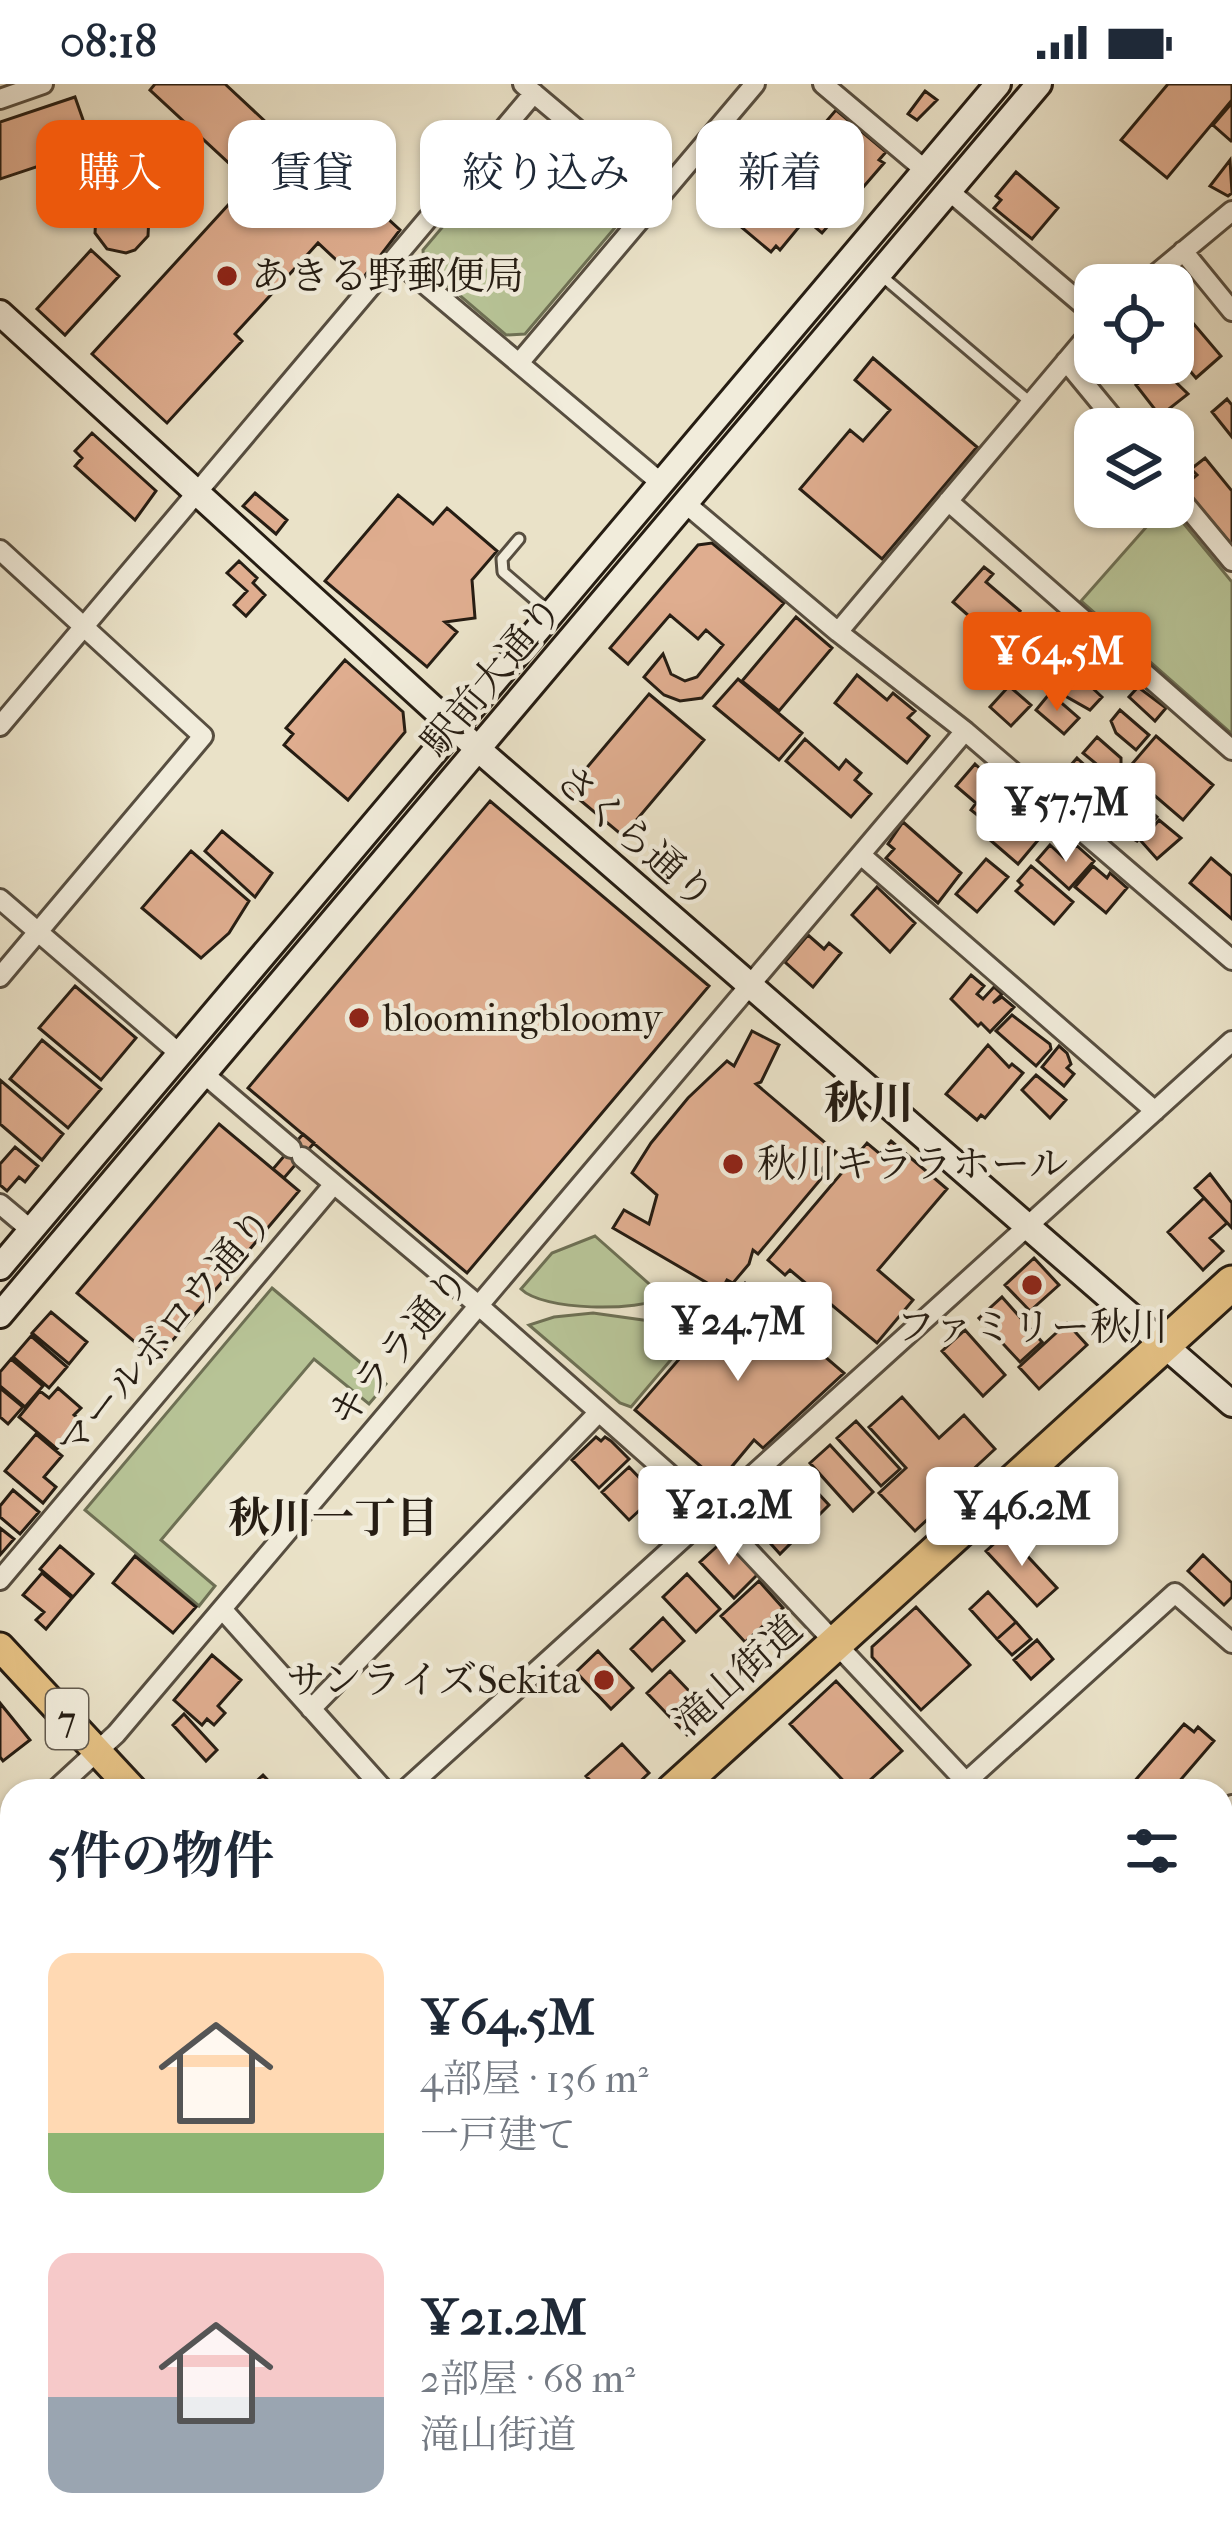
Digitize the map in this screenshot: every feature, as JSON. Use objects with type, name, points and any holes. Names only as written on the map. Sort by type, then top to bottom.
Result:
[{"type":"highway","name":"滝山街道","points":[[686,1779],[1232,1283]]},
{"type":"main road","name":"7","points":[[0,1647],[123,1779]]},
{"type":"street","points":[[0,99],[43,84]]},
{"type":"street","points":[[672,182],[755,84]]},
{"type":"street","points":[[823,84],[925,170]]},
{"type":"street","name":"駅前大通り","points":[[0,1267],[998,84]]},
{"type":"street","name":"駅前大通り","points":[[0,1315],[1039,84]]},
{"type":"street","points":[[1,723],[395,259],[529,89],[566,120]]},
{"type":"street","points":[[949,191],[1074,297]]},
{"type":"street","points":[[1168,264],[1232,211]]},
{"type":"street","points":[[519,363],[633,228]]},
{"type":"street","points":[[1183,251],[1232,311]]},
{"type":"street","points":[[395,259],[661,483]]},
{"type":"street","name":"さくら通り","points":[[0,313],[455,728],[1232,1404]]},
{"type":"street","points":[[838,632],[1074,352]]},
{"type":"street","points":[[1066,361],[1105,408]]},
{"type":"street","points":[[948,501],[1232,750]]},
{"type":"street","points":[[685,503],[965,731],[1232,960]]},
{"type":"street","points":[[1194,515],[1232,561]]},
{"type":"street","points":[[0,550],[203,736],[0,977]]},
{"type":"street","name":"キララ通り","points":[[68,1779],[99,1753],[965,731]]},
{"type":"street","points":[[860,855],[1155,1111]]},
{"type":"street","points":[[0,898],[180,1054]]},
{"type":"street","points":[[417,1779],[1232,1041]]},
{"type":"street","points":[[204,1074],[478,1305],[712,1512],[954,1779]]},
{"type":"street","name":"マールボロウ通り","points":[[0,1580],[334,1184]]},
{"type":"street","points":[[0,1204],[31,1230]]},
{"type":"street","points":[[311,1709],[599,1412]]},
{"type":"street","points":[[970,1779],[1175,1593],[1232,1643]]},
{"type":"street","points":[[222,1609],[374,1779]]},
{"type":"lane","points":[[879,274],[1031,403]]},
{"type":"lane","points":[[519,538],[502,559],[503,572],[551,614]]},
{"type":"green space","points":[[442,228],[615,228],[525,334],[506,335],[424,265],[423,250]]},
{"type":"green space","points":[[1145,528],[1187,528],[1232,582],[1232,734],[1081,601]]},
{"type":"green space","points":[[595,1236],[665,1297],[634,1305],[591,1307],[549,1302],[521,1289],[552,1253]]},
{"type":"green space","points":[[272,1288],[386,1384],[369,1404],[314,1359],[161,1540],[215,1586],[199,1606],[85,1510]]},
{"type":"green space","points":[[593,1313],[650,1321],[691,1336],[631,1407],[620,1403],[529,1325]]},
{"type":"building","points":[[155,84],[225,84],[264,120],[228,120],[228,162],[204,140],[204,120],[182,120],[150,90]]},
{"type":"building","points":[[1168,84],[1232,84],[1232,100],[1167,178],[1121,140]]},
{"type":"building","points":[[925,91],[937,100],[917,120],[908,114]]},
{"type":"building","points":[[75,97],[83,120],[36,120],[36,167],[0,179],[0,122]]},
{"type":"building","points":[[1232,103],[1232,140],[1231,141],[1213,125]]},
{"type":"building","points":[[836,110],[848,120],[827,120]]},
{"type":"building","points":[[864,134],[886,152],[879,160],[884,163],[864,186]]},
{"type":"building","points":[[1230,160],[1232,193],[1228,196],[1210,186]]},
{"type":"building","points":[[1016,172],[1058,208],[1032,239],[994,208],[1001,200],[996,196]]},
{"type":"building","points":[[228,205],[228,228],[396,226],[400,230],[360,282],[318,243],[235,334],[242,341],[167,423],[92,354]]},
{"type":"building","points":[[95,228],[148,228],[148,236],[126,253],[107,249]]},
{"type":"building","points":[[742,228],[798,228],[780,250],[776,246],[771,252]]},
{"type":"building","points":[[91,250],[119,276],[65,335],[37,309]]},
{"type":"building","points":[[1194,324],[1221,356],[1194,376]]},
{"type":"building","points":[[873,358],[977,447],[882,559],[800,489],[850,430],[863,441],[890,410],[855,380]]},
{"type":"building","points":[[1178,384],[1188,394],[1170,408],[1154,408],[1136,385]]},
{"type":"building","points":[[1227,399],[1232,405],[1232,437],[1212,412]]},
{"type":"building","points":[[92,433],[156,491],[135,520],[75,466],[82,458],[75,451]]},
{"type":"building","points":[[1205,458],[1232,491],[1232,545],[1194,500],[1194,467]]},
{"type":"building","points":[[255,493],[287,520],[276,534],[243,506]]},
{"type":"building","points":[[398,495],[433,524],[447,508],[497,551],[472,580],[475,618],[445,622],[457,632],[427,667],[325,581]]},
{"type":"building","points":[[712,543],[784,603],[702,698],[680,701],[664,695],[644,677],[663,654],[671,674],[685,681],[697,677],[723,645],[706,630],[698,639],[670,615],[628,664],[610,648],[698,545]]},
{"type":"building","points":[[239,561],[257,578],[253,583],[265,595],[246,616],[234,605],[247,591],[227,573]]},
{"type":"building","points":[[984,567],[993,574],[986,582],[1020,611],[995,639],[953,602]]},
{"type":"building","points":[[796,617],[832,648],[779,711],[742,681]]},
{"type":"building","points":[[1027,618],[1040,629],[1044,625],[1050,630],[1046,634],[1054,641],[1058,637],[1064,641],[1060,646],[1070,654],[1043,686],[1000,649]]},
{"type":"building","points":[[1089,645],[1120,668],[1106,685],[1077,659]]},
{"type":"building","points":[[345,660],[403,712],[405,732],[348,800],[284,745],[293,734],[286,728]]},
{"type":"building","points":[[1071,668],[1102,697],[1090,710],[1053,689]]},
{"type":"building","points":[[857,675],[887,700],[893,693],[915,711],[908,718],[929,736],[907,763],[835,703]]},
{"type":"building","points":[[738,679],[802,733],[779,760],[714,706]]},
{"type":"building","points":[[1009,686],[1031,705],[1011,726],[990,707]]},
{"type":"building","points":[[1138,687],[1166,708],[1155,721],[1129,697]]},
{"type":"building","points":[[1050,693],[1079,718],[1064,734],[1036,710]]},
{"type":"building","points":[[649,694],[704,740],[623,836],[568,790]]},
{"type":"building","points":[[1120,710],[1149,735],[1136,750],[1116,733],[1111,721]]},
{"type":"building","points":[[1156,736],[1213,785],[1183,820],[1126,771]]},
{"type":"building","points":[[1097,737],[1121,758],[1111,776],[1083,753]]},
{"type":"building","points":[[805,739],[839,769],[846,760],[861,773],[855,780],[871,794],[851,817],[786,761]]},
{"type":"building","points":[[1077,758],[1105,784],[1085,799],[1075,790],[1070,795],[1056,782]]},
{"type":"building","points":[[975,764],[1013,790],[986,822],[971,810],[976,803],[956,786]]},
{"type":"building","points":[[1116,784],[1135,801],[1107,826],[1091,811]]},
{"type":"building","points":[[490,801],[709,986],[467,1273],[248,1088]]},
{"type":"building","points":[[1138,801],[1157,817],[1137,841],[1116,829]]},
{"type":"building","points":[[1011,813],[1038,832],[1039,839],[1018,864],[989,839]]},
{"type":"building","points":[[1159,820],[1181,838],[1157,859],[1141,841]]},
{"type":"building","points":[[903,822],[961,873],[938,903],[886,858],[894,849],[888,844]]},
{"type":"building","points":[[222,831],[272,873],[255,897],[205,851]]},
{"type":"building","points":[[1050,845],[1064,858],[1076,845],[1094,861],[1069,889],[1037,860]]},
{"type":"building","points":[[191,851],[249,901],[229,933],[201,958],[142,908]]},
{"type":"building","points":[[1211,858],[1232,876],[1232,919],[1190,883]]},
{"type":"building","points":[[986,859],[1008,877],[977,912],[956,894]]},
{"type":"building","points":[[1031,866],[1073,902],[1054,924],[1016,891]]},
{"type":"building","points":[[1093,866],[1127,888],[1106,913],[1075,887]]},
{"type":"building","points":[[877,887],[915,923],[890,952],[852,915]]},
{"type":"building","points":[[808,935],[824,949],[829,943],[841,953],[813,987],[785,962]]},
{"type":"building","points":[[971,975],[984,986],[977,994],[983,999],[994,987],[1002,994],[993,1003],[1002,997],[1014,1007],[990,1032],[951,999]]},
{"type":"building","points":[[75,986],[136,1038],[101,1080],[39,1028]]},
{"type":"building","points":[[1012,1015],[1050,1044],[1036,1066],[996,1031]]},
{"type":"building","name":"秋川キララホール","points":[[752,1031],[779,1045],[756,1084],[836,1152],[821,1170],[826,1173],[758,1254],[753,1250],[749,1264],[733,1283],[727,1280],[721,1291],[613,1228],[624,1210],[649,1224],[657,1195],[632,1173],[688,1098],[727,1061],[734,1066]]},
{"type":"building","points":[[42,1040],[101,1089],[68,1128],[10,1079]]},
{"type":"building","points":[[988,1045],[1009,1067],[1012,1064],[1023,1073],[985,1118],[981,1115],[977,1120],[946,1094]]},
{"type":"building","points":[[1059,1046],[1067,1053],[1071,1064],[1067,1068],[1074,1074],[1064,1086],[1042,1067]]},
{"type":"building","points":[[1036,1075],[1066,1100],[1050,1118],[1022,1090]]},
{"type":"building","points":[[0,1080],[63,1134],[42,1160],[0,1124]]},
{"type":"building","points":[[219,1124],[299,1191],[156,1360],[77,1293]]},
{"type":"building","points":[[303,1134],[314,1143],[284,1178],[273,1169]]},
{"type":"building","points":[[891,1141],[947,1189],[878,1270],[913,1300],[877,1343],[790,1270],[785,1275],[768,1260],[867,1143],[880,1154]]},
{"type":"building","points":[[15,1147],[38,1166],[25,1182],[19,1177],[7,1191],[0,1185],[0,1164]]},
{"type":"building","points":[[1210,1174],[1232,1203],[1232,1228],[1195,1188]]},
{"type":"building","points":[[1204,1198],[1227,1223],[1210,1238],[1223,1251],[1203,1270],[1168,1232]]},
{"type":"building","name":"ファミリー秋川","points":[[1034,1258],[1059,1285],[1030,1311],[1005,1285]]},
{"type":"building","points":[[745,1283],[844,1373],[763,1448],[754,1440],[719,1482],[635,1410]]},
{"type":"building","points":[[1002,1297],[1042,1342],[1020,1362],[979,1318]]},
{"type":"building","points":[[51,1312],[87,1342],[69,1364],[32,1333]]},
{"type":"building","points":[[1067,1323],[1087,1345],[1039,1389],[1019,1367]]},
{"type":"building","points":[[965,1330],[1005,1375],[983,1396],[942,1351]]},
{"type":"building","points":[[31,1336],[67,1367],[49,1388],[13,1357]]},
{"type":"building","points":[[11,1359],[43,1386],[25,1407],[0,1386],[0,1372]]},
{"type":"building","points":[[0,1388],[23,1407],[8,1424],[0,1417]]},
{"type":"building","points":[[58,1388],[81,1408],[74,1415],[81,1421],[57,1449],[19,1417],[40,1391],[49,1398]]},
{"type":"building","points":[[902,1397],[939,1438],[964,1415],[995,1449],[966,1476],[969,1481],[915,1531],[879,1493],[906,1468],[869,1427]]},
{"type":"building","points":[[856,1421],[900,1469],[881,1486],[837,1438]]},
{"type":"building","points":[[36,1434],[62,1456],[44,1477],[56,1487],[43,1503],[5,1471]]},
{"type":"building","points":[[596,1437],[611,1441],[629,1459],[599,1488],[572,1460]]},
{"type":"building","points":[[830,1445],[873,1492],[853,1511],[810,1463]]},
{"type":"building","points":[[629,1467],[656,1495],[629,1520],[602,1492]]},
{"type":"building","points":[[804,1478],[829,1505],[780,1554],[753,1524]]},
{"type":"building","points":[[13,1490],[39,1512],[20,1534],[0,1517],[0,1506]]},
{"type":"building","points":[[666,1492],[690,1517],[666,1539],[643,1515]]},
{"type":"building","points":[[0,1528],[14,1539],[0,1555]]},
{"type":"building","points":[[1006,1533],[1057,1588],[1037,1606],[986,1551]]},
{"type":"building","points":[[725,1539],[758,1574],[734,1598],[700,1562]]},
{"type":"building","points":[[60,1546],[93,1574],[73,1597],[40,1569]]},
{"type":"building","points":[[1203,1555],[1232,1583],[1232,1597],[1224,1605],[1188,1571]]},
{"type":"building","points":[[135,1556],[196,1607],[173,1633],[113,1583]]},
{"type":"building","points":[[42,1573],[72,1598],[46,1629],[36,1620],[44,1612],[23,1595]]},
{"type":"building","points":[[687,1574],[720,1609],[696,1632],[663,1597]]},
{"type":"building","points":[[759,1581],[783,1608],[745,1642],[721,1616]]},
{"type":"building","points":[[988,1592],[1016,1622],[997,1639],[970,1609]]},
{"type":"building","points":[[916,1607],[970,1665],[921,1710],[872,1657],[872,1647]]},
{"type":"building","points":[[663,1618],[684,1641],[652,1671],[631,1649]]},
{"type":"building","points":[[1016,1622],[1031,1639],[1012,1655],[997,1639]]},
{"type":"building","points":[[1037,1640],[1053,1659],[1031,1679],[1014,1660]]},
{"type":"building","name":"サンライズSekita","points":[[598,1651],[633,1688],[611,1709],[576,1672]]},
{"type":"building","points":[[212,1655],[241,1680],[218,1706],[225,1713],[214,1725],[207,1719],[202,1725],[174,1700]]},
{"type":"building","points":[[670,1671],[710,1713],[687,1735],[647,1693]]},
{"type":"building","points":[[836,1681],[902,1751],[871,1779],[842,1779],[790,1724]]},
{"type":"building","points":[[0,1703],[30,1740],[3,1761],[0,1757]]},
{"type":"building","points":[[184,1714],[217,1750],[206,1761],[173,1725]]},
{"type":"building","points":[[1184,1724],[1194,1732],[1198,1727],[1214,1741],[1181,1779],[1136,1779]]},
{"type":"building","points":[[622,1744],[649,1773],[643,1779],[586,1776]]},
{"type":"place","name":"あきる野郵便局","points":[[227,276]]},
{"type":"place","name":"bloomingbloomy","points":[[359,1018]]},
{"type":"place","name":"秋川キララホール","points":[[733,1164]]},
{"type":"place","name":"ファミリー秋川","points":[[1032,1285]]},
{"type":"place","name":"サンライズSekita","points":[[604,1680]]},
{"type":"district","name":"秋川","points":[[869,1103]]},
{"type":"district","name":"秋川一丁目","points":[[333,1518]]}]
